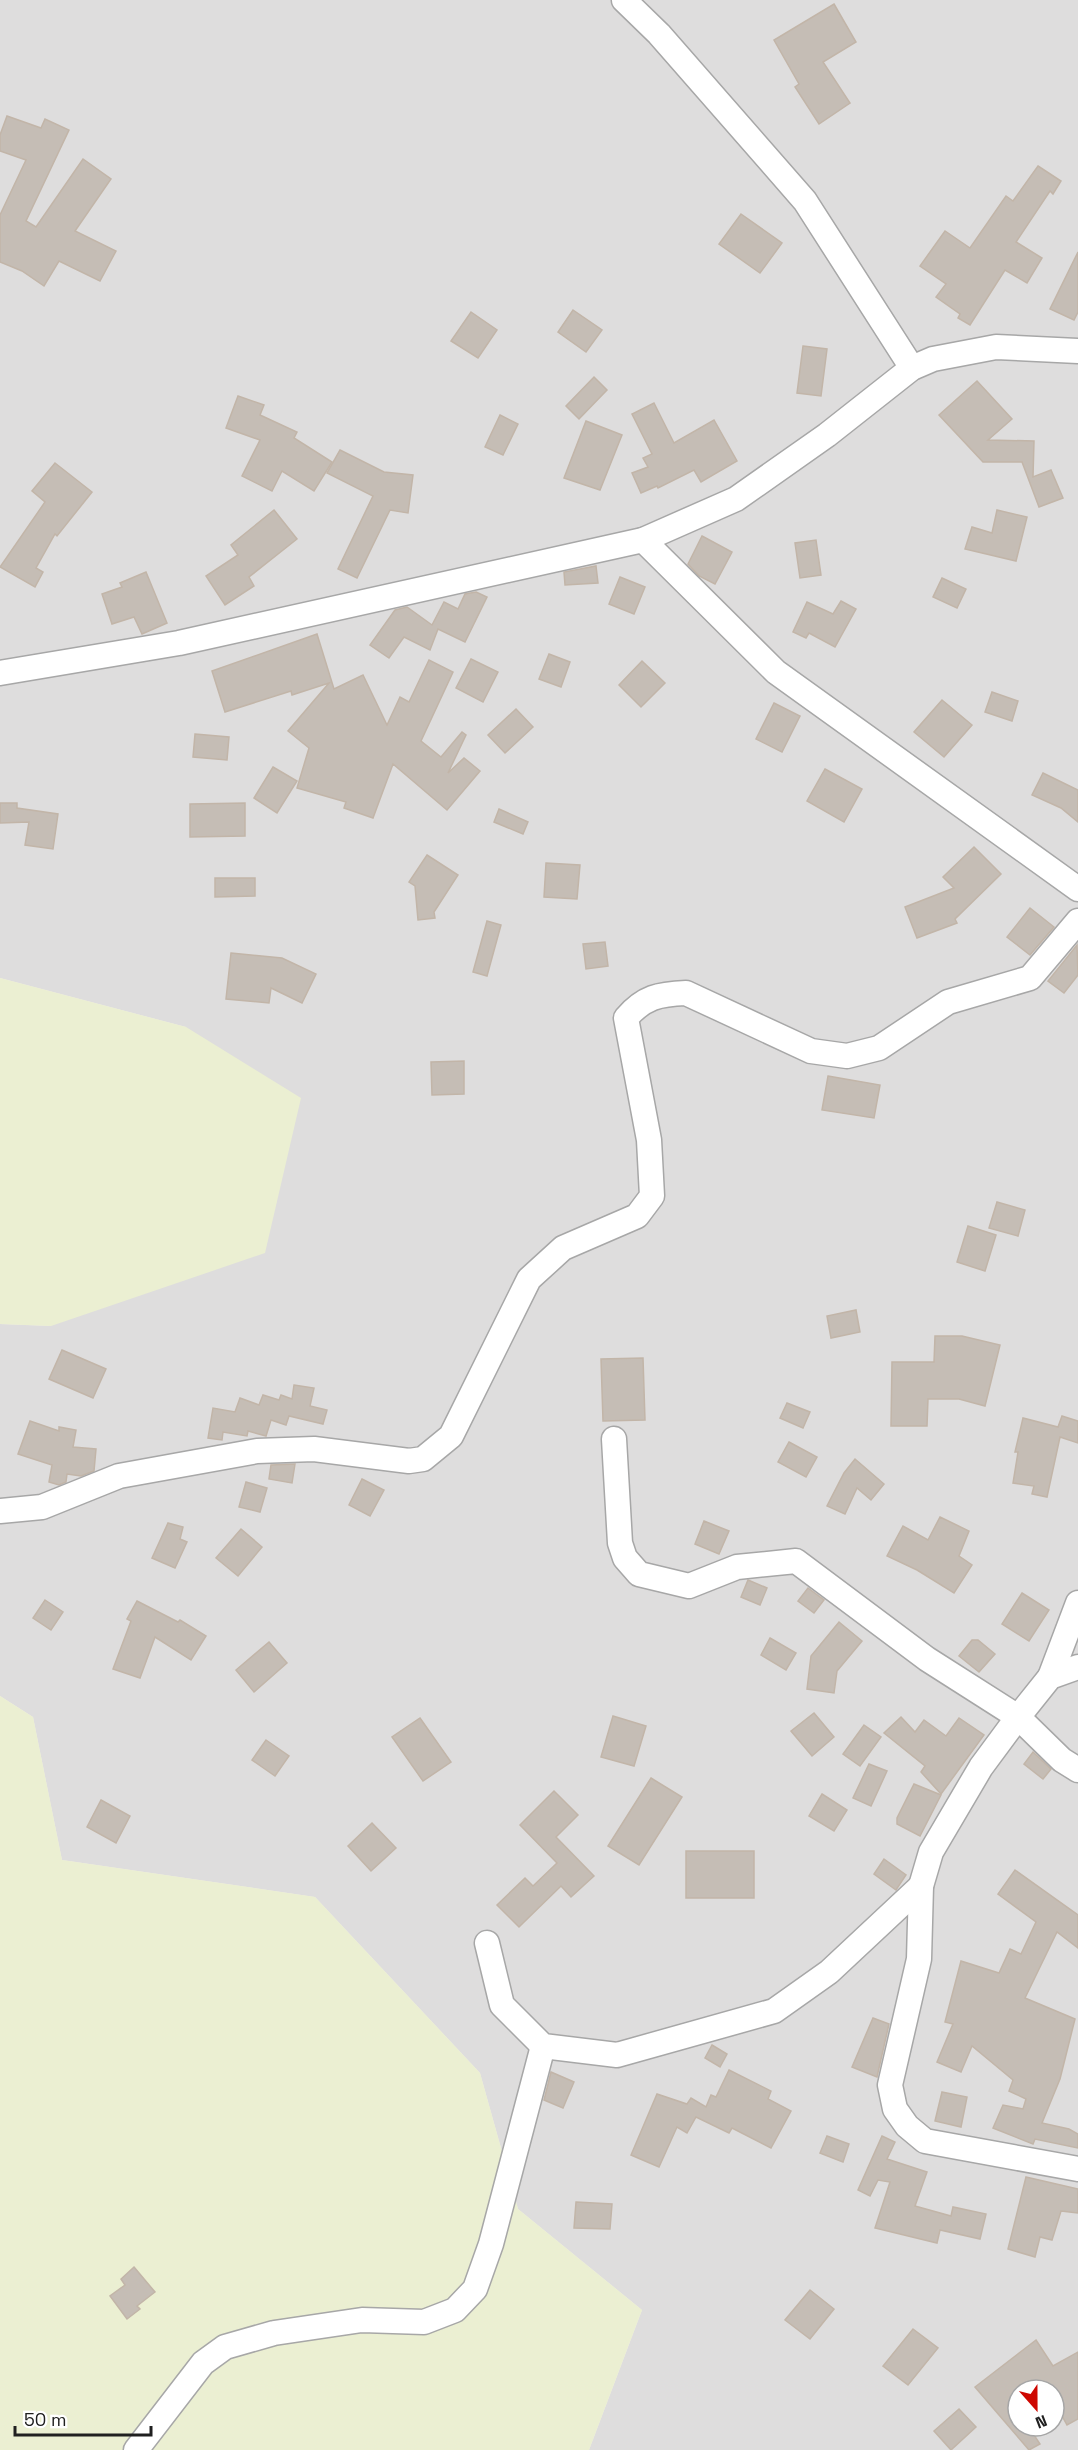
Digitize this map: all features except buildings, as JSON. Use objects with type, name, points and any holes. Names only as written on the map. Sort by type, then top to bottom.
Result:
[{"type":"street","points":[[624,0],[659,34],[805,201],[912,368]]},
{"type":"street","points":[[0,673],[179,644],[643,540],[736,499],[827,435],[912,368],[933,359],[996,347],[1078,351]]},
{"type":"street","points":[[643,540],[776,672],[1078,889]]},
{"type":"street","points":[[0,1511],[42,1508],[119,1476],[257,1451],[314,1449],[409,1461],[423,1459],[451,1436],[529,1279],[563,1248],[638,1216],[652,1196],[649,1140],[626,1018],[638,1004],[663,993],[686,993],[811,1051],[847,1056],[879,1048],[948,1002],[1030,978],[1078,921]]},
{"type":"street","points":[[614,1439],[620,1543],[625,1558],[639,1574],[690,1586],[737,1567],[796,1561],[927,1659],[1018,1717],[1062,1760],[1078,1770]]},
{"type":"street","points":[[1078,1603],[1050,1677],[981,1767],[931,1852],[921,1886],[920,1959],[891,2085],[895,2109],[907,2126],[925,2141],[1078,2169]]},
{"type":"street","points":[[1050,1677],[1078,1667]]},
{"type":"street","points":[[487,1943],[502,2005],[543,2046],[617,2055],[774,2012],[829,1972],[921,1886]]},
{"type":"street","points":[[136,2450],[203,2363],[225,2347],[274,2333],[362,2320],[424,2322],[454,2310],[475,2289],[491,2244],[543,2046]]},
{"type":"shaded area","points":[[0,0],[1078,0],[1078,2450],[589,2450],[642,2310],[518,2209],[480,2073],[315,1897],[62,1860],[33,1717],[0,1696],[0,1324],[51,1326],[186,1027],[0,978]]},
{"type":"green space","points":[[0,978],[186,1027],[301,1098],[265,1253],[51,1326],[0,1324]]},
{"type":"green space","points":[[0,1696],[33,1717],[62,1860],[315,1897],[480,2073],[518,2209],[642,2310],[589,2450],[0,2450]]}]
